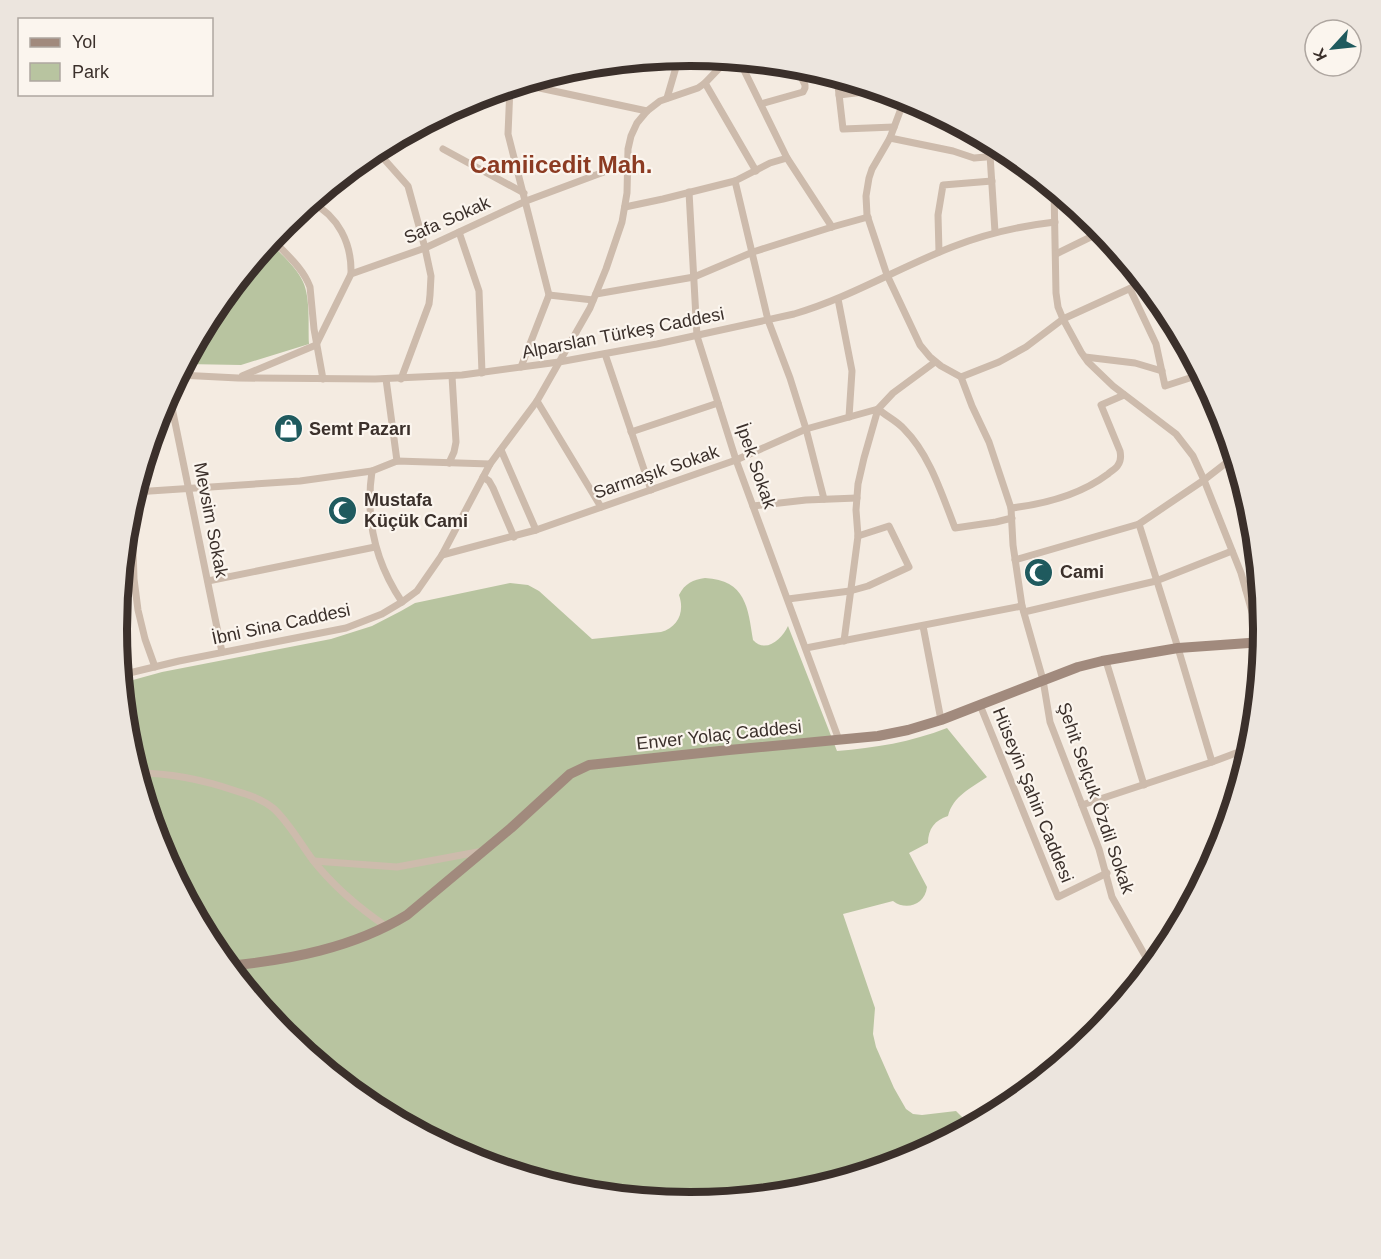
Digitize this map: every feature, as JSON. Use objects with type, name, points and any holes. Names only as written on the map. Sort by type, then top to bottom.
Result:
[{"type":"street","points":[[667,98],[676,66]]},
{"type":"street","points":[[721,67],[705,83],[756,171]]},
{"type":"street","points":[[743,69],[787,158],[832,227]]},
{"type":"street","points":[[761,104],[803,92],[805,87],[801,77]]},
{"type":"street","name":"İbni Sina Caddesi","points":[[129,673],[346,628],[372,619],[417,591],[441,555],[490,464],[537,401],[594,297],[612,254],[625,207],[628,150],[637,123],[647,111],[667,98],[705,83]]},
{"type":"street","points":[[838,86],[843,129],[894,127]]},
{"type":"street","points":[[537,87],[647,111]]},
{"type":"street","points":[[839,95],[860,92]]},
{"type":"street","points":[[510,96],[508,135],[549,295],[521,367]]},
{"type":"street","points":[[901,107],[890,138],[869,178],[866,196],[868,217],[887,275],[916,338],[935,362],[961,377],[986,368],[1026,347],[1063,320],[1137,285]]},
{"type":"street","points":[[890,138],[953,151],[974,158],[990,155],[995,232]]},
{"type":"street","points":[[443,149],[525,197]]},
{"type":"street","points":[[383,157],[408,186],[430,276],[429,304],[401,379]]},
{"type":"street","points":[[625,207],[735,181],[787,158]]},
{"type":"street","name":"Safa Sokak","points":[[351,274],[425,248],[525,197],[628,163]]},
{"type":"street","points":[[735,181],[768,320],[806,429],[824,499]]},
{"type":"street","points":[[939,252],[938,215],[942,185],[992,181]]},
{"type":"street","name":"İpek Sokak","points":[[689,192],[697,336],[736,460],[839,740]]},
{"type":"street","points":[[1054,199],[1057,300],[1063,320],[1085,357],[1104,379],[1176,434],[1193,456],[1232,550],[1254,616]]},
{"type":"street","points":[[238,378],[316,345],[351,274],[351,258],[344,235],[328,214],[318,207]]},
{"type":"street","points":[[549,295],[594,297],[694,277],[753,252],[868,217]]},
{"type":"street","name":"Alparslan Türkeş Caddesi","points":[[187,375],[401,379],[482,373],[605,354],[697,336],[813,308],[964,242],[995,232],[1055,222]]},
{"type":"street","points":[[459,232],[479,291],[482,373]]},
{"type":"street","points":[[1056,254],[1093,235]]},
{"type":"street","points":[[278,246],[308,281],[323,379]]},
{"type":"street","points":[[1130,289],[1156,344],[1165,386],[1194,377]]},
{"type":"street","points":[[838,299],[852,371],[849,417]]},
{"type":"street","points":[[605,354],[651,490]]},
{"type":"street","points":[[1085,357],[1134,363],[1162,371]]},
{"type":"street","points":[[844,641],[858,536],[857,498],[862,464],[878,409],[894,393],[935,362]]},
{"type":"street","points":[[449,463],[456,442],[452,376]]},
{"type":"street","name":"Şehit Selçuk Özdil Sokak","points":[[961,377],[989,442],[1011,508],[1013,545],[1023,609],[1043,680],[1050,722],[1099,849],[1112,897],[1147,960]]},
{"type":"street","points":[[386,379],[397,461]]},
{"type":"street","points":[[1011,508],[1037,504],[1075,492],[1101,479],[1116,467],[1120,459],[1120,451],[1101,405],[1125,395]]},
{"type":"street","points":[[537,401],[601,507]]},
{"type":"street","points":[[631,432],[718,403]]},
{"type":"street","name":"Mevsim Sokak","points":[[172,409],[222,652]]},
{"type":"street","points":[[878,409],[904,428],[922,453],[935,478],[955,528],[1012,518]]},
{"type":"street","name":"Sarmaşık Sokak","points":[[441,555],[536,530],[736,460],[806,429],[878,409]]},
{"type":"street","points":[[501,450],[536,530]]},
{"type":"street","points":[[144,491],[300,481],[372,471],[397,461],[490,464]]},
{"type":"street","points":[[1015,560],[1139,524],[1228,461]]},
{"type":"street","points":[[372,471],[369,508],[375,547],[382,568],[402,602]]},
{"type":"street","points":[[483,477],[493,488],[514,537]]},
{"type":"street","points":[[753,506],[857,498]]},
{"type":"street","points":[[1139,524],[1212,762]]},
{"type":"street","points":[[788,599],[850,591],[868,586],[909,567],[889,526],[858,536]]},
{"type":"street","points":[[208,581],[375,547]]},
{"type":"street","points":[[806,648],[1023,609],[1156,581],[1232,550]]},
{"type":"street","points":[[133,552],[137,602],[145,639],[155,667]]},
{"type":"street","points":[[1246,590],[1252,586]]},
{"type":"street","points":[[923,626],[941,720]]},
{"type":"street","name":"Enver Yolaç Caddesi","points":[[237,965],[285,958],[325,949],[387,927],[407,915],[485,850],[570,774],[590,765],[886,735],[941,720],[1078,667],[1178,648],[1254,643]]},
{"type":"street","points":[[1106,661],[1144,785]]},
{"type":"street","name":"Hüseyin Şahin Caddesi","points":[[980,705],[1058,897],[1107,873]]},
{"type":"street","points":[[1082,805],[1240,751]]},
{"type":"street","points":[[145,773],[193,779],[263,801],[278,812],[314,861],[346,895],[387,927]]},
{"type":"street","points":[[314,861],[397,867],[485,850]]},
{"type":"green space","points":[[276,248],[295,268],[304,285],[308,301],[309,344],[241,365],[193,364],[243,286]]},
{"type":"green space","points":[[705,578],[719,580],[737,590],[746,607],[753,640],[758,644],[768,645],[778,640],[788,626],[837,751],[893,744],[947,728],[987,777],[958,798],[948,816],[933,826],[929,833],[928,843],[909,853],[927,887],[919,902],[904,906],[893,901],[843,914],[875,1008],[873,1034],[876,1047],[906,1109],[913,1114],[922,1115],[956,1111],[966,1121],[906,1150],[836,1174],[764,1188],[727,1192],[654,1192],[617,1188],[545,1174],[509,1163],[441,1135],[409,1118],[347,1077],[292,1028],[243,973],[202,911],[185,879],[157,811],[146,775],[130,681],[162,672],[331,639],[372,626],[415,603],[510,583],[528,585],[539,591],[592,639],[661,632],[676,623],[681,607],[679,595],[693,581]]},
{"type":"place","name":"Semt Pazarı","points":[[288,429]]},
{"type":"place","name":"Mustafa Küçük Cami","points":[[343,510]]},
{"type":"place","name":"Cami","points":[[1039,572]]},
{"type":"district","name":"Camiicedit Mah.","points":[[561,165]]}]
